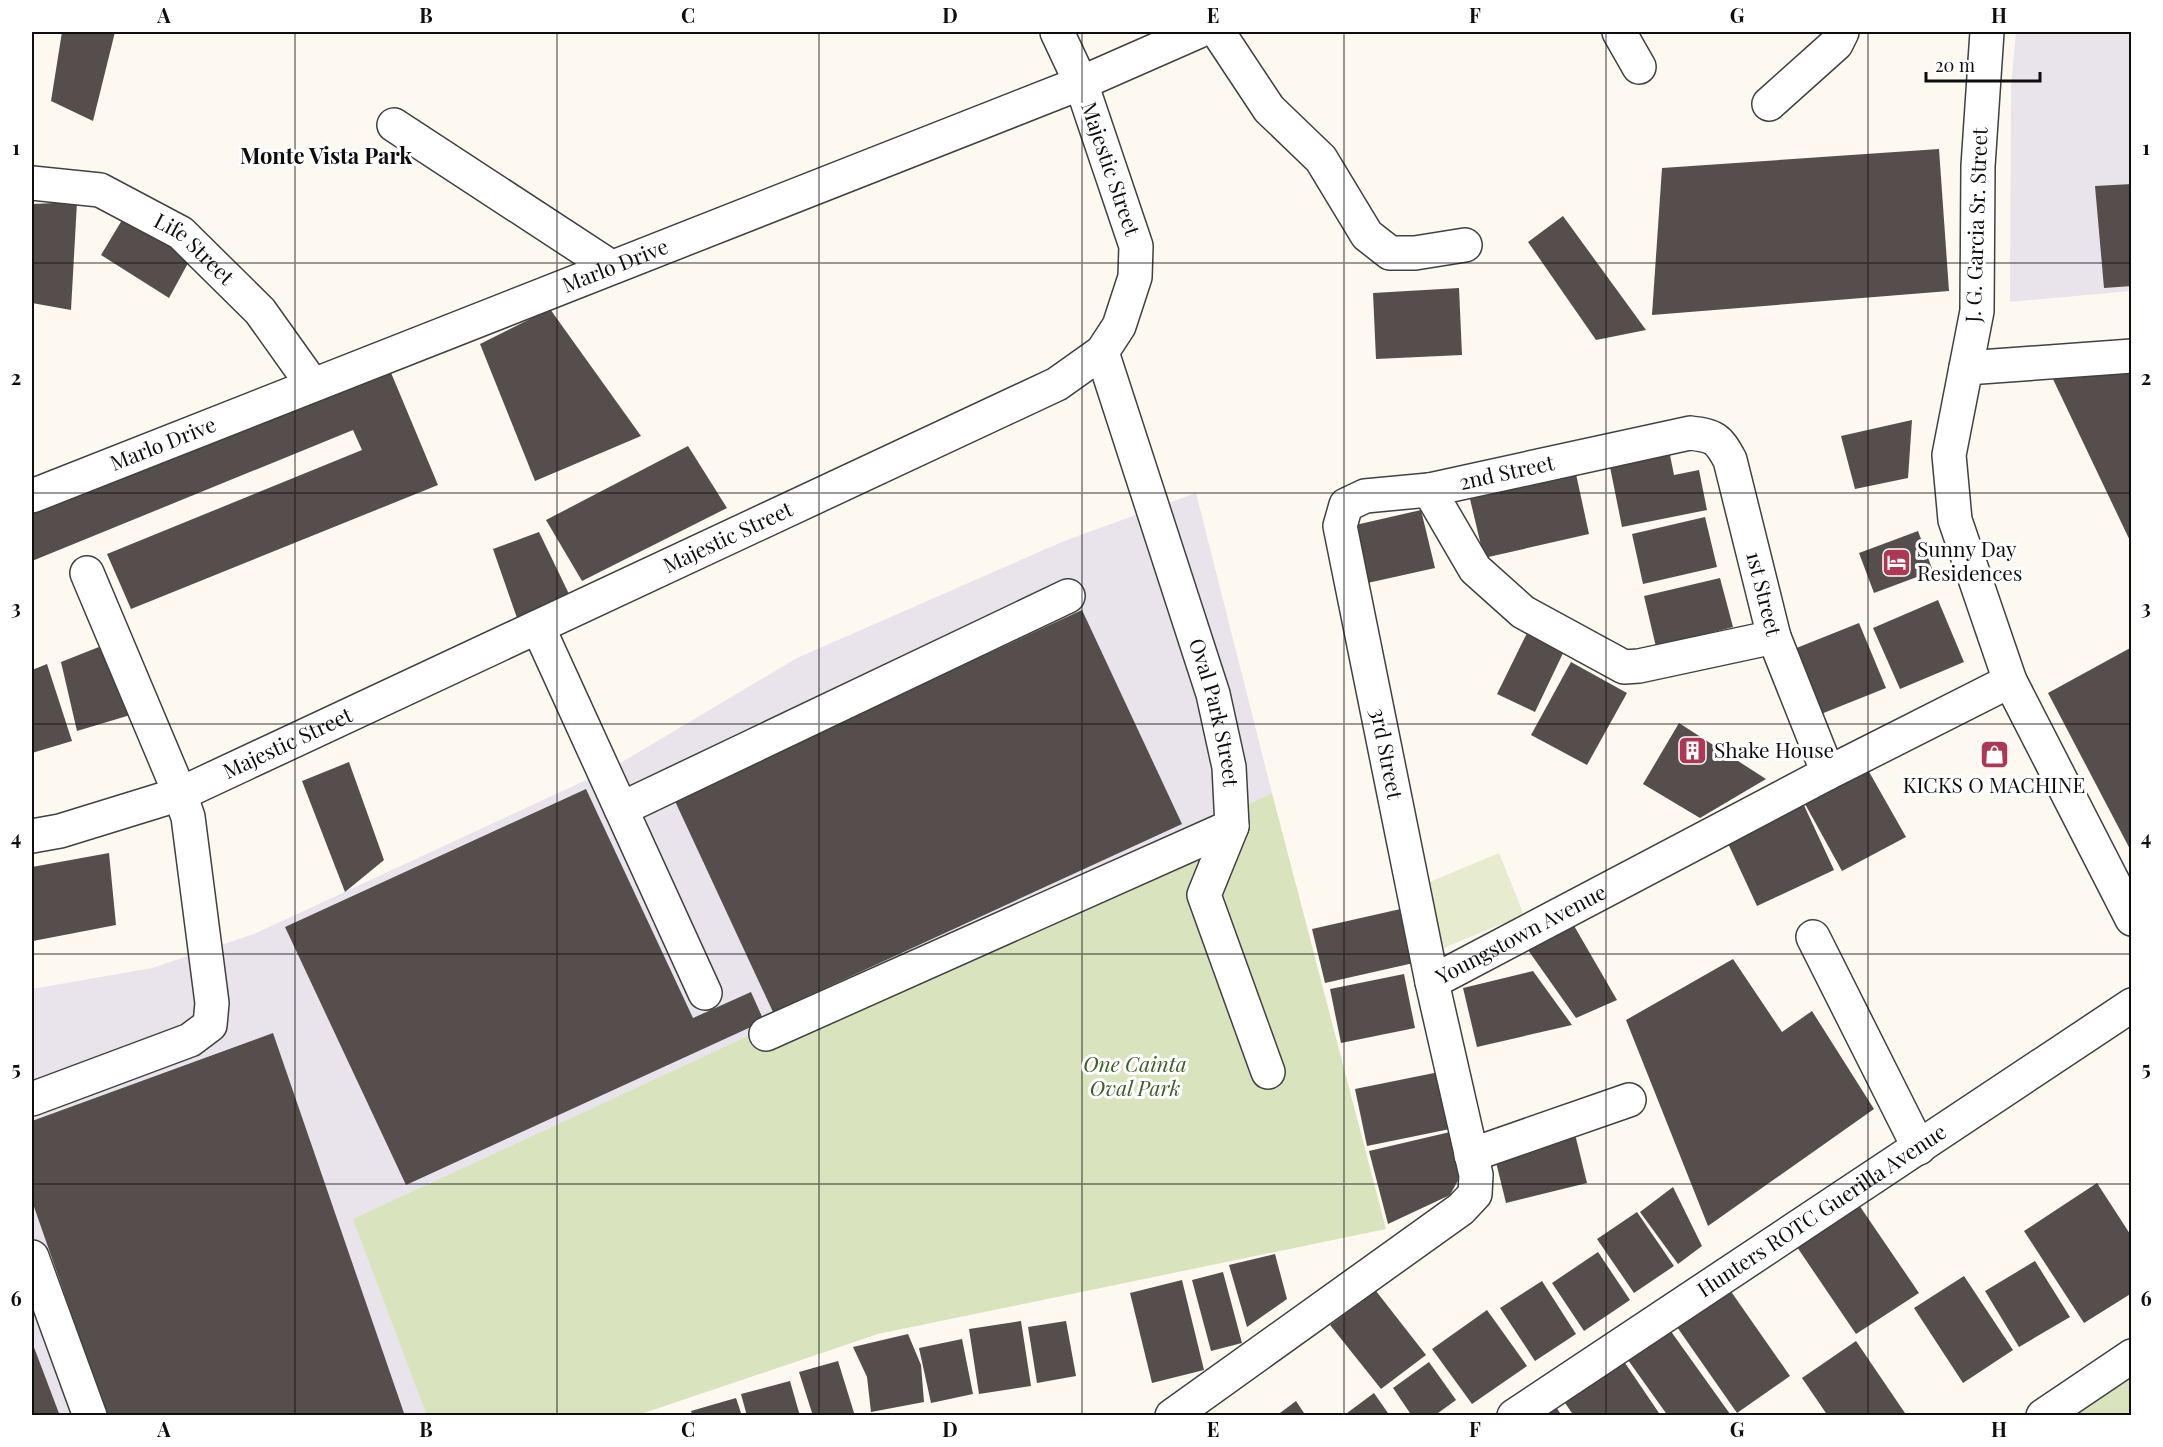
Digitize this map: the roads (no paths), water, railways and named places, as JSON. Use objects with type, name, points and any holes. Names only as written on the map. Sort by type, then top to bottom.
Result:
[{"type":"street","name":"Majestic Street","points":[[32,836],[60,831],[180,794],[1057,384],[1102,352],[1119,326],[1135,277],[1136,246],[1081,83],[1057,32]]},
{"type":"street","name":"Marlo Drive","points":[[32,496],[1081,83],[1197,32]]},
{"type":"street","points":[[1218,32],[1269,109],[1321,159],[1367,235],[1390,253],[1415,253],[1466,245]]},
{"type":"street","points":[[1619,32],[1638,67]]},
{"type":"street","points":[[1769,104],[1836,44],[1842,32]]},
{"type":"street","name":"J. G. Garcia Sr. Street","points":[[1987,32],[1978,166],[1977,311],[1949,454],[1955,520],[2010,681],[2132,919]]},
{"type":"street","points":[[394,125],[611,267]]},
{"type":"street","name":"Life Street","points":[[32,183],[100,190],[182,233],[260,311],[312,384]]},
{"type":"street","name":"Oval Park Street","points":[[1102,352],[1213,694],[1229,767],[1232,826],[1204,895],[1268,1072]]},
{"type":"street","points":[[1966,368],[2132,356]]},
{"type":"street","name":"2nd Street","points":[[1340,526],[1346,505],[1365,496],[1429,490],[1690,433]]},
{"type":"street","name":"1st Street","points":[[1690,433],[1706,435],[1720,442],[1730,460],[1774,637],[1828,773]]},
{"type":"street","points":[[1429,490],[1475,569],[1523,612],[1624,667],[1639,666],[1774,637]]},
{"type":"street","name":"3rd Street","points":[[1340,526],[1432,982]]},
{"type":"street","points":[[32,1099],[190,1040],[210,1025],[212,1003],[188,818],[87,573]]},
{"type":"street","points":[[621,809],[1068,596]]},
{"type":"street","points":[[538,627],[705,993]]},
{"type":"street","name":"Youngstown Avenue","points":[[1179,1414],[1461,1209],[1475,1194],[1476,1175],[1432,982],[1828,773],[2010,681]]},
{"type":"street","points":[[766,1034],[1232,826]]},
{"type":"street","points":[[1813,937],[1918,1148]]},
{"type":"street","name":"Hunters ROTC Guerilla Avenue","points":[[1514,1416],[2132,1005]]},
{"type":"street","points":[[1471,1155],[1629,1100]]},
{"type":"street","points":[[32,1257],[90,1416]]},
{"type":"street","points":[[2043,1416],[2132,1356]]},
{"type":"place","name":"Sunny Day Residences","points":[[1896,562]]},
{"type":"place","name":"Shake House","points":[[1693,751]]},
{"type":"place","name":"KICKS O MACHINE","points":[[1994,755]]},
{"type":"district","name":"Monte Vista Park","points":[[326,156]]},
{"type":"park label","name":"One Cainta Oval Park","points":[[1135,1077]]}]
